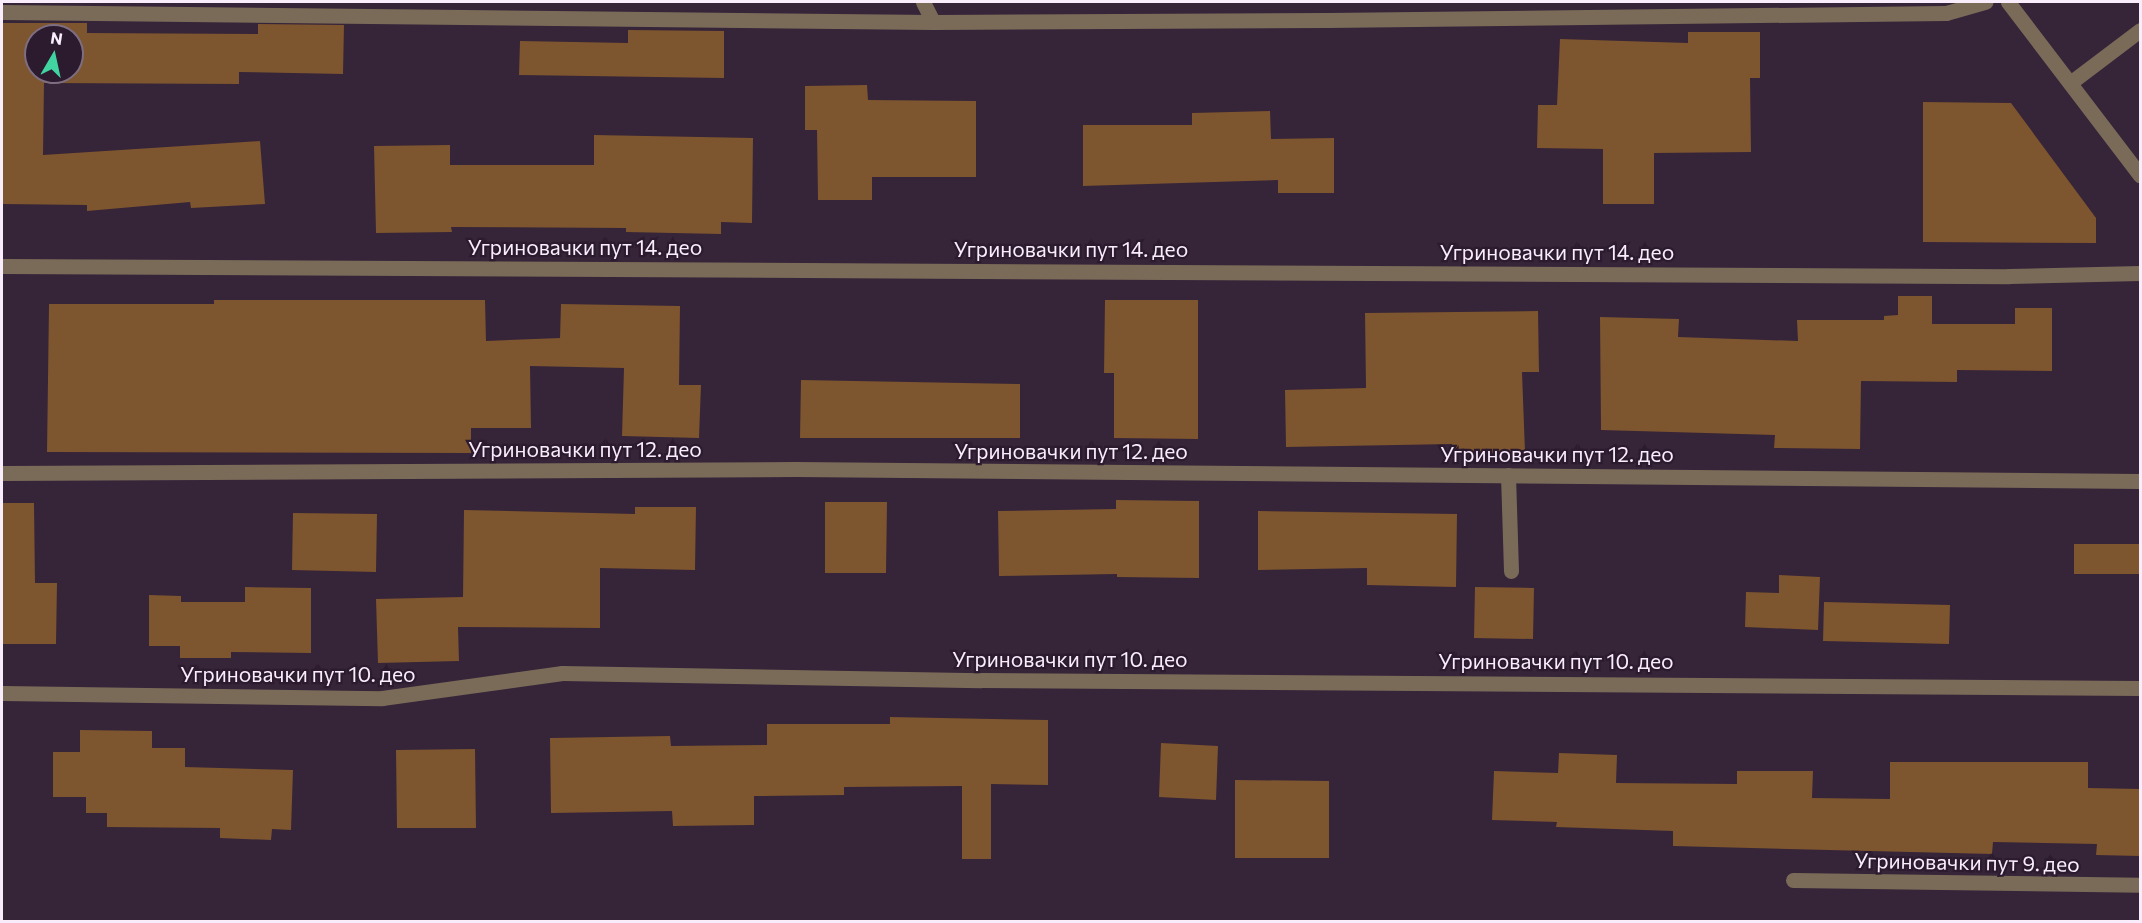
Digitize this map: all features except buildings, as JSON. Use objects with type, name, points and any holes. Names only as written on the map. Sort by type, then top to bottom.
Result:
[{"type":"street","points":[[923,2],[933,22]]},
{"type":"street","points":[[2,12],[933,22],[1946,13],[1985,2]]},
{"type":"street","points":[[2008,2],[2140,175]]},
{"type":"street","points":[[2070,83],[2140,30]]},
{"type":"street","name":"Угриновачки пут 14. део","points":[[2,266],[2009,276],[2140,273]]},
{"type":"street","name":"Угриновачки пут 12. део","points":[[2,473],[795,469],[2140,481]]},
{"type":"street","points":[[1508,475],[1511,571]]},
{"type":"street","name":"Угриновачки пут 10. део","points":[[2,693],[382,698],[562,673],[981,680],[2140,688]]},
{"type":"street","name":"Угриновачки пут 9. део","points":[[1793,880],[2140,885]]}]
